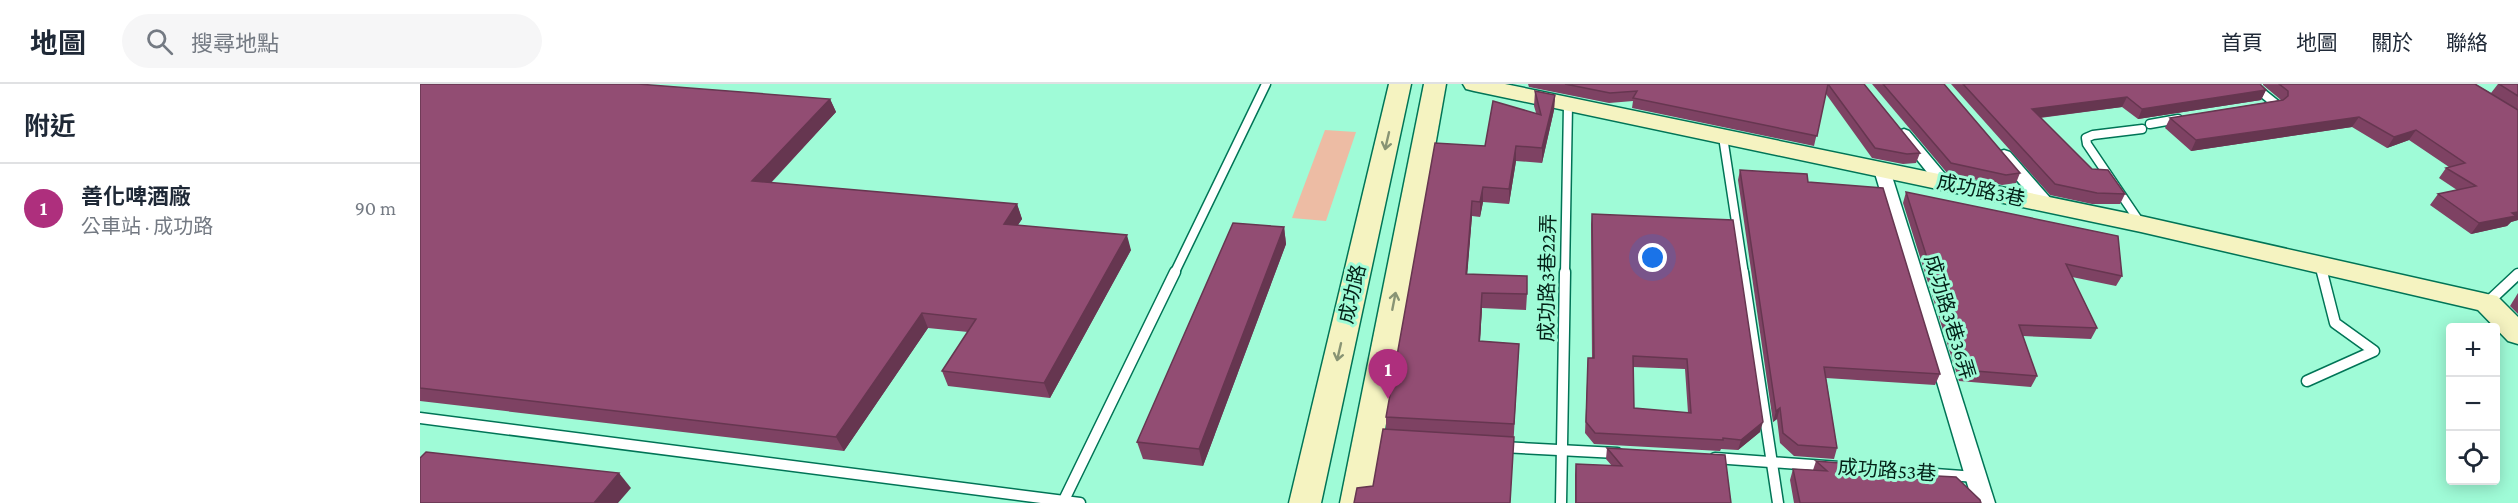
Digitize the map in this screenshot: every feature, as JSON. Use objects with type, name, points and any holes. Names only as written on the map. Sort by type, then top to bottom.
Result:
[{"type":"main road","name":"成功路","points":[[1305,503],[1400,84]]},
{"type":"main road","points":[[1356,503],[1374,439],[1435,84]]},
{"type":"main road","name":"成功路3巷","points":[[1474,84],[2141,224],[2487,303]]},
{"type":"main road","points":[[2487,303],[2518,334]]},
{"type":"street","points":[[1892,120],[1944,183]]},
{"type":"street","points":[[1994,144],[2046,204]]},
{"type":"street","name":"成功路3巷36弄","points":[[1882,170],[1976,477]]},
{"type":"street","points":[[1976,477],[1984,503]]},
{"type":"lane","points":[[1064,500],[1266,84]]},
{"type":"lane","points":[[2251,84],[2276,104],[2265,105]]},
{"type":"lane","name":"成功路3巷22弄","points":[[1562,451],[1568,105]]},
{"type":"lane","points":[[2150,124],[2185,118]]},
{"type":"lane","points":[[2141,224],[2087,144],[2086,138],[2093,135],[2142,129]]},
{"type":"lane","points":[[1723,137],[1778,503]]},
{"type":"lane","points":[[2307,381],[2374,351],[2335,323],[2320,264]]},
{"type":"lane","points":[[2487,303],[2518,274]]},
{"type":"lane","points":[[420,418],[1080,503]]},
{"type":"lane","points":[[1494,446],[1632,454]]},
{"type":"lane","points":[[1561,503],[1562,451]]},
{"type":"lane","name":"成功路53巷","points":[[1702,457],[1976,477]]},
{"type":"shaded area","points":[[1325,130],[1356,132],[1326,221],[1292,218]]},
{"type":"building","points":[[420,84],[638,84],[830,99],[752,181],[1017,204],[1004,224],[1127,235],[1044,383],[942,371],[976,319],[922,313],[836,437],[420,388]]},
{"type":"building","points":[[1565,84],[1828,84],[1817,136],[1633,98],[1637,91],[1610,93]]},
{"type":"building","points":[[1828,84],[1864,84],[1920,153],[1907,154],[1875,148]]},
{"type":"building","points":[[1883,84],[1944,84],[2020,173],[2006,175],[1951,163]]},
{"type":"building","points":[[1963,84],[2260,84],[2266,90],[2142,109],[2127,97],[2032,109],[2092,169],[2108,170],[2125,194],[2097,193],[2055,184]]},
{"type":"building","points":[[2279,84],[2475,84],[2518,110],[2518,212],[2512,213],[2516,216],[2479,223],[2438,194],[2476,186],[2446,168],[2465,163],[2416,130],[2394,137],[2359,117],[2196,140],[2170,118],[2283,100],[2288,96],[2288,91]]},
{"type":"building","points":[[2499,84],[2518,84],[2518,96]]},
{"type":"building","points":[[1535,91],[1555,95],[1542,148],[1516,146],[1509,189],[1483,187],[1480,202],[1472,201],[1466,274],[1527,276],[1527,294],[1482,293],[1479,341],[1519,344],[1514,424],[1386,417],[1435,143],[1485,146],[1493,101],[1541,115]]},
{"type":"building","points":[[1740,170],[1807,174],[1808,182],[1883,188],[1940,374],[1824,367],[1837,448],[1798,445],[1783,433],[1780,408],[1776,411]]},
{"type":"building","points":[[1906,192],[2118,236],[2122,276],[2066,264],[2097,328],[2019,325],[2037,376],[1963,370]]},
{"type":"building","points":[[1592,214],[1733,220],[1763,422],[1741,440],[1595,433],[1586,422],[1588,358],[1594,358]],"holes":[[[1633,356],[1687,359],[1691,413],[1634,408]]]},
{"type":"building","points":[[1233,223],[1284,227],[1199,449],[1137,442]]},
{"type":"building","points":[[1383,429],[1514,437],[1510,503],[1354,503],[1357,488],[1373,486]]},
{"type":"building","points":[[1607,448],[1725,455],[1731,503],[1576,503],[1576,464],[1622,466]]},
{"type":"building","points":[[426,452],[619,473],[594,503],[420,503],[420,458]]},
{"type":"building","points":[[1816,461],[1840,463],[1841,471],[1956,477],[1981,503],[1800,503],[1793,469],[1827,471]]},
{"type":"place","name":"善化啤酒廠","points":[[1388,399]]}]
